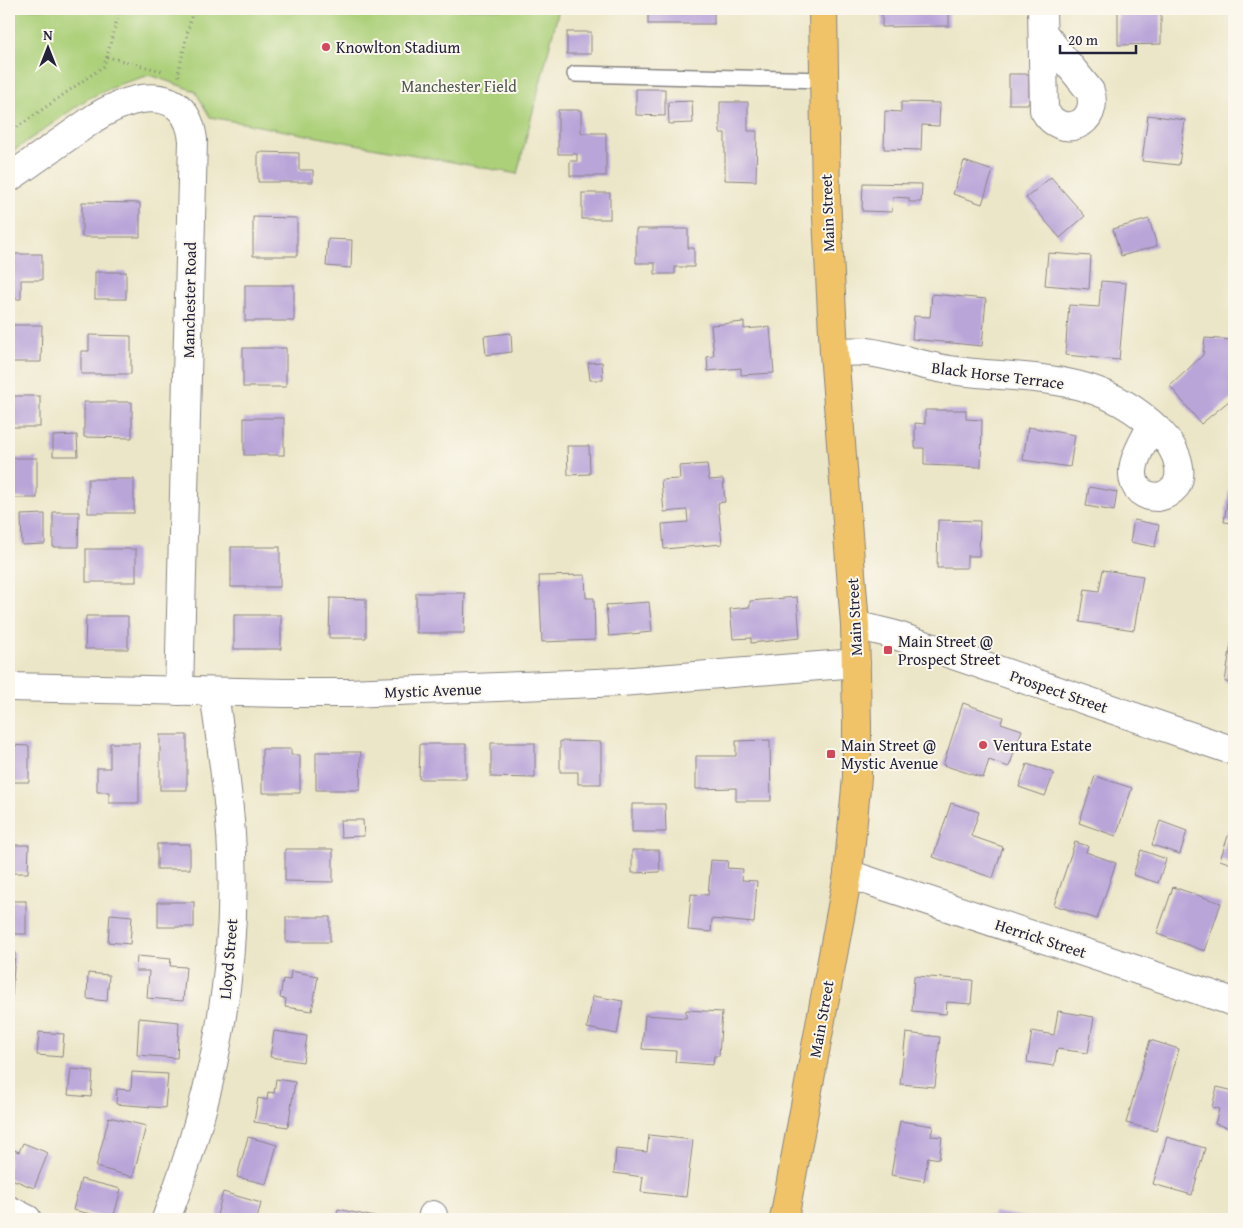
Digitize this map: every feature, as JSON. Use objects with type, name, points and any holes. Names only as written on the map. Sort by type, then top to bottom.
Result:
[{"type":"main road","name":"Main Street","points":[[784,1219],[848,874],[857,777],[855,625],[834,352],[826,198],[823,9]]},
{"type":"street","name":"Manchester Road","points":[[9,178],[108,110],[133,100],[153,97],[179,109],[190,122],[193,140],[179,691]]},
{"type":"street","name":"Black Horse Terrace","points":[[834,352],[868,352],[950,370],[1058,381],[1090,389],[1119,402],[1132,409],[1152,425]]},
{"type":"street","name":"Prospect Street","points":[[855,625],[892,634],[1234,751]]},
{"type":"street","name":"Mystic Avenue","points":[[9,687],[348,693],[589,684],[702,677],[856,663]]},
{"type":"street","name":"Lloyd Street","points":[[166,1219],[197,1128],[210,1080],[224,1008],[230,950],[232,853],[214,692]]},
{"type":"street","name":"Herrick Street","points":[[848,874],[1234,1002]]},
{"type":"street","points":[[9,1210],[27,1219]]},
{"type":"lane","points":[[575,74],[824,80]]},
{"type":"path","points":[[9,133],[104,66],[120,9]]},
{"type":"path","points":[[171,104],[181,78],[178,74],[193,9]]},
{"type":"path","points":[[107,57],[178,74]]},
{"type":"green space","name":"Manchester Field","points":[[9,9],[559,9],[517,174],[210,117],[195,91],[150,75],[120,84],[87,99],[9,154]]},
{"type":"building","points":[[648,9],[714,9],[714,24],[648,24]]},
{"type":"building","points":[[882,9],[949,9],[949,26],[882,27]]},
{"type":"building","points":[[1118,9],[1161,9],[1161,44],[1118,45]]},
{"type":"building","points":[[567,32],[591,32],[591,54],[567,54]]},
{"type":"building","points":[[1009,74],[1029,74],[1029,104],[1009,104]]},
{"type":"building","points":[[636,89],[665,89],[665,116],[636,115]]},
{"type":"building","points":[[692,101],[693,123],[669,124],[668,102]]},
{"type":"building","points":[[720,102],[748,102],[748,131],[757,131],[756,181],[725,180],[725,133],[720,133]]},
{"type":"building","points":[[901,102],[940,103],[939,126],[922,125],[921,150],[884,149],[885,111],[901,112]]},
{"type":"building","points":[[558,110],[581,110],[581,133],[606,133],[606,176],[570,176],[570,161],[577,161],[577,154],[558,154]]},
{"type":"building","points":[[1148,115],[1185,120],[1179,165],[1142,161]]},
{"type":"building","points":[[258,152],[299,153],[299,170],[313,170],[313,182],[258,182]]},
{"type":"building","points":[[964,161],[993,171],[982,204],[953,194]]},
{"type":"building","points":[[1051,177],[1085,216],[1060,238],[1026,198]]},
{"type":"building","points":[[863,183],[922,184],[921,202],[909,202],[909,198],[893,197],[892,212],[862,211]]},
{"type":"building","points":[[582,193],[610,193],[610,219],[582,219]]},
{"type":"building","points":[[82,202],[140,203],[140,237],[82,237]]},
{"type":"building","points":[[253,217],[297,218],[297,256],[253,256]]},
{"type":"building","points":[[1149,219],[1157,246],[1121,256],[1113,229]]},
{"type":"building","points":[[636,229],[688,229],[688,248],[694,248],[694,267],[675,267],[675,274],[655,274],[655,263],[636,263]]},
{"type":"building","points":[[328,239],[352,240],[351,268],[326,266]]},
{"type":"building","points":[[1048,253],[1091,256],[1089,289],[1045,285]]},
{"type":"building","points":[[9,254],[42,254],[42,280],[21,280],[21,299],[9,299]]},
{"type":"building","points":[[95,272],[126,272],[126,299],[95,299]]},
{"type":"building","points":[[1101,281],[1126,283],[1119,360],[1065,355],[1069,305],[1099,307]]},
{"type":"building","points":[[245,285],[294,285],[294,321],[245,321]]},
{"type":"building","points":[[932,294],[986,299],[982,346],[912,339],[914,316],[930,317]]},
{"type":"building","points":[[744,322],[744,329],[770,327],[774,373],[741,375],[741,368],[708,371],[707,357],[714,356],[711,325]]},
{"type":"building","points":[[9,325],[42,325],[41,362],[9,362]]},
{"type":"building","points":[[511,333],[512,352],[486,355],[484,336]]},
{"type":"building","points":[[89,335],[131,336],[131,374],[81,374],[81,351],[89,351]]},
{"type":"building","points":[[1205,338],[1234,340],[1234,401],[1230,400],[1201,424],[1170,386],[1203,355]]},
{"type":"building","points":[[243,348],[286,348],[286,387],[243,387]]},
{"type":"building","points":[[602,362],[603,380],[590,380],[588,363]]},
{"type":"building","points":[[9,396],[40,396],[40,427],[9,427]]},
{"type":"building","points":[[84,402],[132,402],[132,438],[84,437]]},
{"type":"building","points":[[925,410],[966,410],[966,419],[982,420],[981,467],[924,465],[924,448],[915,448],[915,423],[925,424]]},
{"type":"building","points":[[244,418],[284,418],[284,455],[244,455]]},
{"type":"building","points":[[1028,427],[1075,435],[1070,467],[1023,460]]},
{"type":"building","points":[[77,435],[78,456],[53,456],[53,436]]},
{"type":"building","points":[[567,446],[589,446],[590,474],[568,475]]},
{"type":"building","points":[[9,458],[37,458],[37,498],[9,498]]},
{"type":"building","points":[[1234,462],[1234,523],[1224,522]]},
{"type":"building","points":[[707,464],[709,480],[723,479],[725,502],[718,503],[722,544],[664,549],[662,524],[688,522],[687,510],[664,512],[661,480],[680,479],[679,466]]},
{"type":"building","points":[[88,479],[134,479],[134,513],[88,513]]},
{"type":"building","points":[[1089,487],[1117,492],[1114,511],[1086,506]]},
{"type":"building","points":[[53,512],[79,512],[78,547],[53,547]]},
{"type":"building","points":[[45,514],[45,544],[22,545],[21,515]]},
{"type":"building","points":[[938,520],[980,521],[979,556],[967,556],[967,568],[937,568]]},
{"type":"building","points":[[1134,520],[1159,525],[1155,547],[1130,542]]},
{"type":"building","points":[[231,547],[280,547],[280,587],[231,587]]},
{"type":"building","points":[[86,549],[136,549],[136,582],[86,582]]},
{"type":"building","points":[[1103,570],[1143,576],[1134,630],[1080,622],[1085,589],[1099,591]]},
{"type":"building","points":[[585,575],[586,598],[594,598],[595,640],[542,642],[539,576]]},
{"type":"building","points":[[416,593],[465,593],[464,633],[416,633]]},
{"type":"building","points":[[797,597],[800,638],[751,643],[751,638],[733,639],[730,609],[750,607],[750,601]]},
{"type":"building","points":[[330,598],[366,599],[366,638],[329,638]]},
{"type":"building","points":[[649,602],[652,632],[609,636],[606,605]]},
{"type":"building","points":[[234,615],[281,615],[281,649],[234,649]]},
{"type":"building","points":[[86,616],[128,616],[128,649],[85,649]]},
{"type":"building","points":[[1231,643],[1234,644],[1234,683],[1225,682]]},
{"type":"building","name":"Ventura Estate","points":[[963,703],[1003,717],[1001,723],[1022,730],[1009,767],[989,760],[983,778],[943,765]]},
{"type":"building","points":[[160,735],[187,735],[187,790],[160,790]]},
{"type":"building","points":[[770,740],[771,801],[736,801],[736,788],[696,789],[696,756],[736,756],[736,741]]},
{"type":"building","points":[[560,741],[601,742],[601,784],[578,784],[578,772],[560,772]]},
{"type":"building","points":[[110,743],[139,743],[139,803],[109,803],[109,792],[97,792],[97,768],[110,768]]},
{"type":"building","points":[[491,743],[535,743],[535,778],[491,777]]},
{"type":"building","points":[[420,744],[466,744],[466,779],[419,779]]},
{"type":"building","points":[[9,745],[29,746],[29,782],[9,782]]},
{"type":"building","points":[[262,749],[291,749],[291,755],[300,755],[300,793],[262,793]]},
{"type":"building","points":[[316,752],[361,752],[360,790],[316,790]]},
{"type":"building","points":[[1027,764],[1054,773],[1045,796],[1019,787]]},
{"type":"building","points":[[1095,776],[1132,788],[1116,836],[1079,823]]},
{"type":"building","points":[[951,803],[979,812],[971,836],[1003,847],[993,878],[933,857]]},
{"type":"building","points":[[632,804],[665,804],[666,832],[632,832]]},
{"type":"building","points":[[1234,818],[1234,865],[1220,860]]},
{"type":"building","points":[[340,820],[363,820],[364,836],[341,837]]},
{"type":"building","points":[[1160,821],[1187,831],[1180,854],[1152,845]]},
{"type":"building","points":[[1075,842],[1088,846],[1086,852],[1116,863],[1097,919],[1054,905]]},
{"type":"building","points":[[157,844],[190,844],[190,869],[157,869]]},
{"type":"building","points":[[9,845],[29,845],[28,873],[9,873]]},
{"type":"building","points":[[285,849],[333,849],[333,882],[285,881]]},
{"type":"building","points":[[632,850],[659,850],[660,872],[632,873]]},
{"type":"building","points":[[1141,850],[1166,859],[1158,883],[1133,875]]},
{"type":"building","points":[[711,860],[728,861],[727,868],[743,869],[742,880],[757,881],[754,923],[712,919],[711,932],[688,930],[691,894],[708,895]]},
{"type":"building","points":[[1173,887],[1221,903],[1205,951],[1157,934]]},
{"type":"building","points":[[9,901],[26,901],[26,934],[9,934]]},
{"type":"building","points":[[158,902],[194,902],[194,927],[158,927]]},
{"type":"building","points":[[110,914],[132,916],[130,944],[108,942]]},
{"type":"building","points":[[286,917],[330,917],[330,942],[286,942]]},
{"type":"building","points":[[9,951],[15,952],[12,996],[9,996]]},
{"type":"building","points":[[137,956],[171,959],[170,966],[186,967],[183,1001],[147,998],[149,971],[136,971]]},
{"type":"building","points":[[291,971],[318,976],[312,1011],[285,1007],[286,999],[280,998],[283,979],[290,980]]},
{"type":"building","points":[[88,973],[109,975],[107,1001],[87,999]]},
{"type":"building","points":[[914,976],[973,980],[971,1004],[947,1002],[946,1014],[912,1011]]},
{"type":"building","points":[[593,996],[623,1001],[617,1034],[587,1028]]},
{"type":"building","points":[[686,1010],[722,1012],[719,1056],[714,1056],[713,1065],[675,1062],[676,1051],[642,1049],[645,1015],[686,1018]]},
{"type":"building","points":[[1058,1011],[1094,1017],[1088,1053],[1057,1049],[1054,1066],[1027,1062],[1032,1031],[1054,1035]]},
{"type":"building","points":[[139,1018],[179,1022],[177,1058],[137,1055]]},
{"type":"building","points":[[274,1031],[307,1036],[303,1062],[270,1057]]},
{"type":"building","points":[[39,1032],[64,1034],[62,1057],[37,1055]]},
{"type":"building","points":[[906,1033],[940,1037],[935,1087],[900,1084]]},
{"type":"building","points":[[1150,1040],[1179,1049],[1156,1131],[1126,1123]]},
{"type":"building","points":[[71,1069],[93,1071],[91,1097],[68,1095]]},
{"type":"building","points":[[132,1072],[168,1074],[165,1108],[116,1104],[117,1089],[131,1090]]},
{"type":"building","points":[[276,1079],[295,1082],[288,1127],[254,1122],[258,1098],[267,1100],[268,1092],[274,1093]]},
{"type":"building","points":[[1217,1087],[1234,1091],[1234,1129],[1215,1124],[1219,1109],[1212,1107]]},
{"type":"building","points":[[109,1117],[146,1126],[133,1177],[96,1167]]},
{"type":"building","points":[[900,1121],[933,1126],[931,1136],[942,1137],[939,1159],[928,1157],[924,1181],[891,1175]]},
{"type":"building","points":[[649,1135],[693,1140],[686,1197],[641,1192],[643,1177],[614,1173],[616,1149],[647,1152]]},
{"type":"building","points":[[248,1137],[277,1145],[266,1184],[237,1177]]},
{"type":"building","points":[[1167,1137],[1205,1148],[1192,1195],[1153,1184]]},
{"type":"building","points":[[23,1143],[48,1153],[34,1188],[9,1178],[9,1148],[19,1152]]},
{"type":"building","points":[[81,1179],[121,1189],[113,1219],[73,1210]]},
{"type":"building","points":[[223,1192],[261,1203],[257,1219],[216,1219]]},
{"type":"building","points":[[338,1209],[379,1218],[379,1219],[336,1219]]},
{"type":"building","points":[[993,1212],[1031,1218],[1031,1219],[992,1219]]},
{"type":"place","name":"Knowlton Stadium","points":[[326,47]]},
{"type":"place","name":"Main Street @ Prospect Street","points":[[888,650]]},
{"type":"place","name":"Ventura Estate","points":[[983,745]]},
{"type":"place","name":"Main Street @ Mystic Avenue","points":[[831,754]]}]
